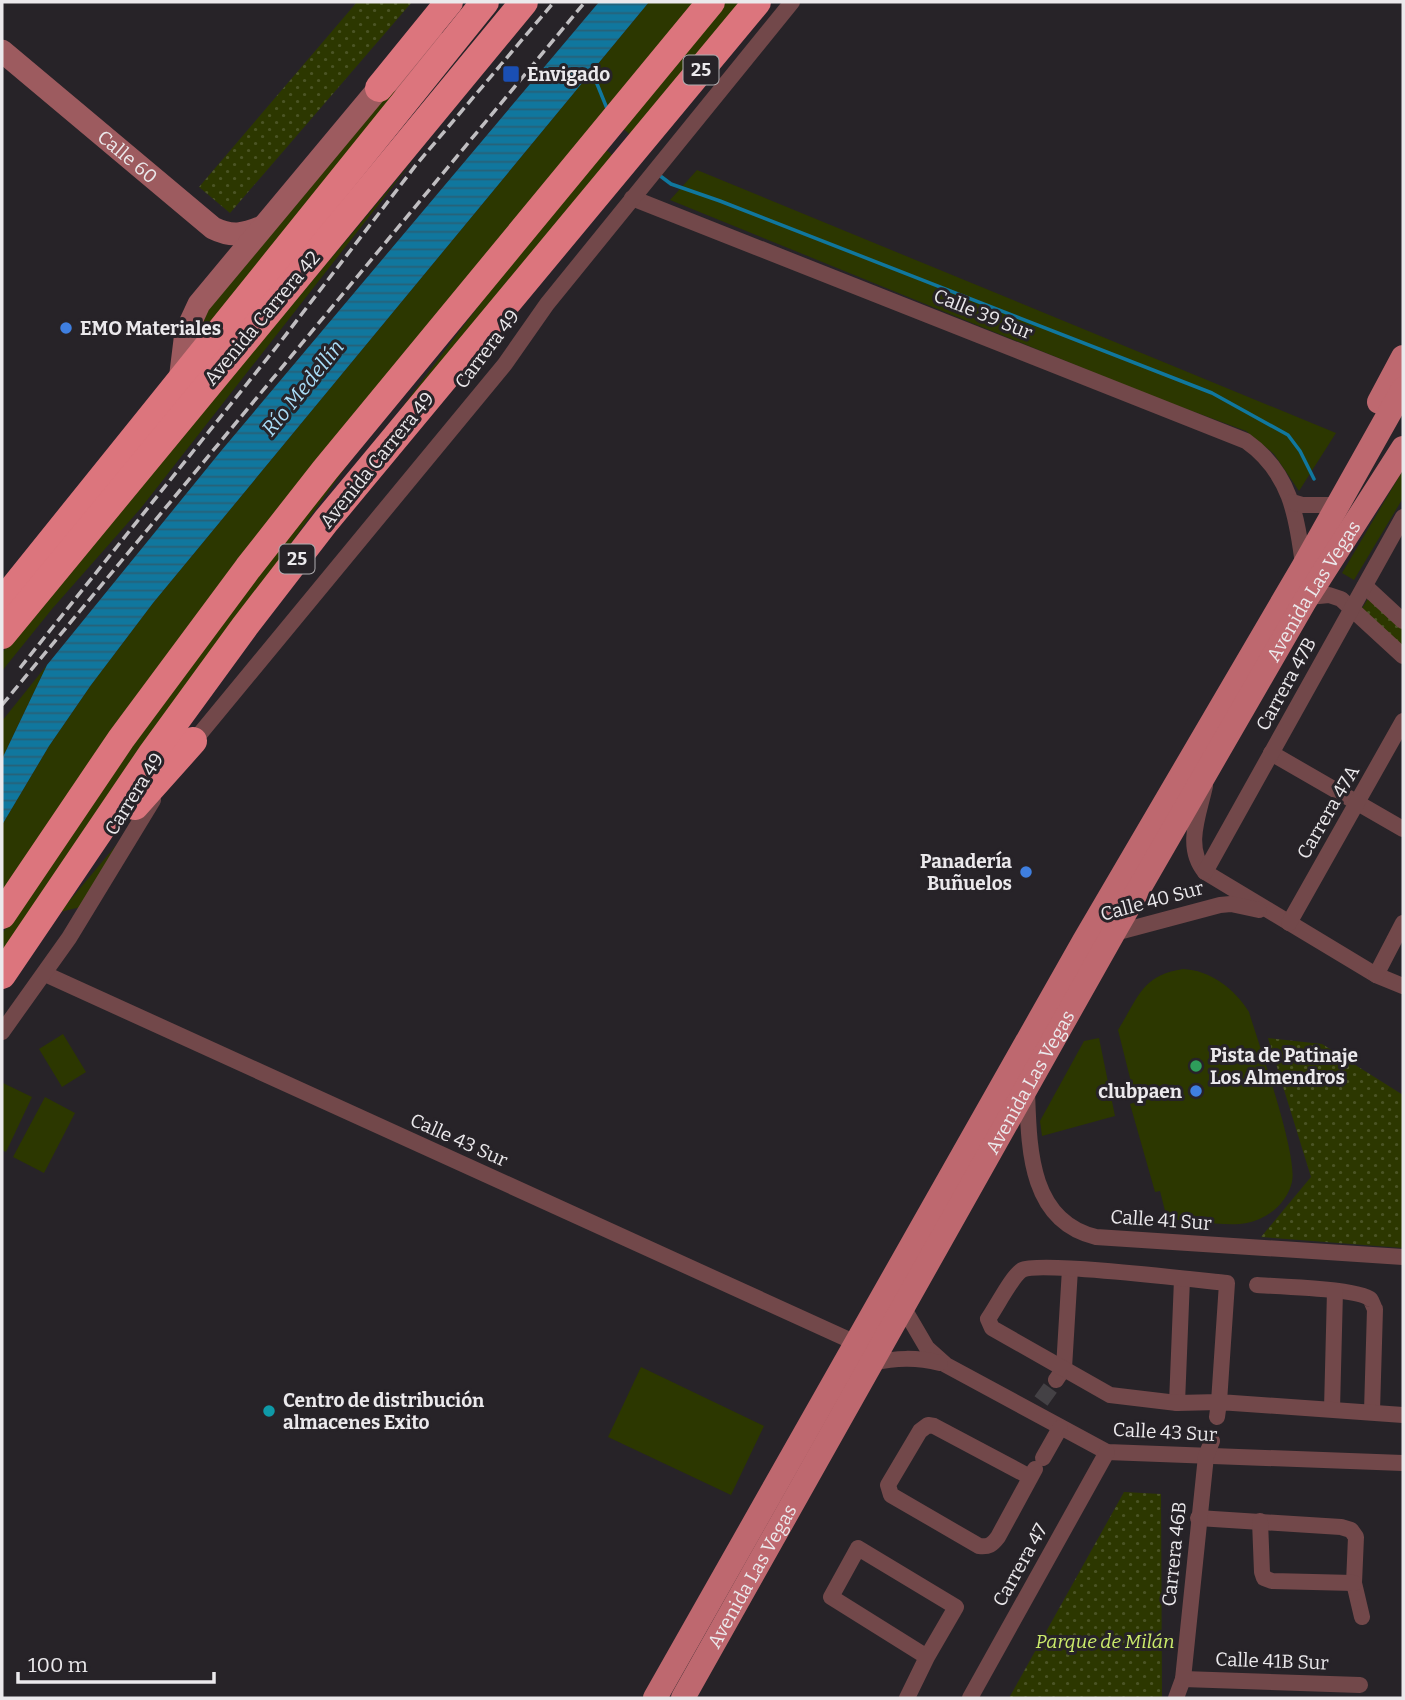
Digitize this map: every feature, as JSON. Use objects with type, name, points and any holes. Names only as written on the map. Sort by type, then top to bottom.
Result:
[{"type":"highway","points":[[379,88],[450,2]]},
{"type":"highway","name":"Avenida Carrera 42","points":[[2,602],[485,2]]},
{"type":"highway","name":"Avenida Carrera 42","points":[[2,635],[524,2]]},
{"type":"highway","name":"Avenida Carrera 49","points":[[2,915],[149,699],[256,558],[711,2]]},
{"type":"highway","name":"Avenida Carrera 49","points":[[2,975],[151,755],[326,521],[413,414],[634,174],[645,138],[757,2]]},
{"type":"highway","points":[[326,521],[425,351]]},
{"type":"highway","points":[[58,891],[193,741]]},
{"type":"main road","name":"Avenida Las Vegas","points":[[1330,510],[1341,472],[1403,357]]},
{"type":"main road","name":"Avenida Las Vegas","points":[[655,1698],[1084,941],[1303,567],[1330,510],[1403,389]]},
{"type":"main road","name":"Avenida Las Vegas","points":[[1387,472],[1403,438]]},
{"type":"main road","name":"Avenida Las Vegas","points":[[683,1698],[1209,767],[1308,597],[1403,448]]},
{"type":"main road","points":[[1330,510],[1333,531],[1343,541]]},
{"type":"main road","points":[[1135,896],[1129,892],[1127,883],[1139,861],[1146,836]]},
{"type":"street","name":"Carrera 49","points":[[2,1032],[46,974],[164,782],[193,741],[505,364],[547,304],[632,198],[634,174],[664,159],[792,2]]},
{"type":"street","name":"Avenida Carrera 42","points":[[180,381],[186,332],[191,317],[262,227],[379,88],[457,37]]},
{"type":"street","name":"Calle 60","points":[[2,51],[213,228],[236,235],[262,227]]},
{"type":"street","name":"Calle 39 Sur","points":[[632,198],[1246,441],[1276,469],[1292,502],[1298,522],[1303,567]]},
{"type":"street","points":[[1292,502],[1330,510]]},
{"type":"street","name":"Carrera 47B","points":[[1205,872],[1403,517]]},
{"type":"street","points":[[1365,586],[1403,621]]},
{"type":"street","points":[[1308,597],[1334,596],[1403,656]]},
{"type":"street","name":"Carrera 47A","points":[[1289,923],[1403,722]]},
{"type":"street","points":[[1271,753],[1403,829]]},
{"type":"street","name":"Calle 40 Sur","points":[[1209,767],[1194,835],[1194,853],[1205,872],[1376,975],[1403,986]]},
{"type":"street","name":"Calle 40 Sur","points":[[1084,941],[1220,905],[1247,907],[1271,913]]},
{"type":"street","points":[[1376,975],[1403,923]]},
{"type":"street","name":"Calle 43 Sur","points":[[46,974],[856,1343]]},
{"type":"street","name":"Calle 41 Sur","points":[[1027,1087],[1029,1136],[1036,1177],[1056,1215],[1081,1233],[1096,1237],[1202,1245],[1403,1257]]},
{"type":"street","points":[[1218,1409],[1227,1283],[1031,1268],[1020,1271],[988,1319],[992,1328],[1060,1374],[1110,1395],[1218,1409],[1332,1409],[1403,1415]]},
{"type":"street","points":[[1060,1374],[1070,1269]]},
{"type":"street","points":[[1177,1403],[1182,1279]]},
{"type":"street","points":[[1257,1285],[1362,1294],[1371,1299],[1375,1309],[1372,1411]]},
{"type":"street","points":[[1332,1409],[1335,1291]]},
{"type":"street","points":[[903,1307],[927,1348],[946,1365]]},
{"type":"street","points":[[872,1363],[908,1358],[946,1365]]},
{"type":"street","name":"Calle 43 Sur","points":[[946,1365],[1037,1407],[1060,1428],[1107,1452],[1209,1448],[1403,1463]]},
{"type":"street","points":[[1036,1468],[928,1425],[920,1431],[888,1489],[891,1495],[979,1546],[987,1547],[998,1537],[1060,1428]]},
{"type":"street","name":"Carrera 46B","points":[[1177,1698],[1183,1679],[1198,1518],[1209,1448]]},
{"type":"street","name":"Carrera 47","points":[[970,1698],[1107,1452]]},
{"type":"street","points":[[1198,1518],[1341,1527],[1351,1530],[1356,1537],[1354,1583],[1362,1617]]},
{"type":"street","points":[[1260,1521],[1264,1578],[1272,1581],[1354,1583]]},
{"type":"street","points":[[907,1698],[956,1607],[858,1548],[831,1597],[927,1657]]},
{"type":"street","name":"Calle 41B Sur","points":[[1183,1679],[1360,1685]]},
{"type":"street","points":[[1310,1698],[1320,1682]]},
{"type":"green space","points":[[357,2],[412,2],[230,213],[199,187]]},
{"type":"green space","points":[[649,2],[697,2],[2,896],[2,825],[49,746],[91,685],[153,603]]},
{"type":"green space","points":[[725,2],[742,2],[633,137],[621,127]]},
{"type":"green space","points":[[405,84],[193,352],[207,307],[383,96]]},
{"type":"green space","points":[[604,148],[616,158],[400,410],[498,280]]},
{"type":"green space","points":[[415,158],[141,508],[52,609],[2,671],[2,653],[24,625]]},
{"type":"green space","points":[[697,170],[1336,433],[1299,491],[1274,454],[1246,431],[1154,397],[670,200]]},
{"type":"green space","points":[[376,425],[210,656],[2,959],[2,934],[203,644]]},
{"type":"green space","points":[[1403,470],[1403,498],[1354,580],[1342,573]]},
{"type":"green space","points":[[1372,592],[1403,621],[1403,656],[1358,615]]},
{"type":"green space","points":[[47,665],[2,759],[2,721]]},
{"type":"green space","points":[[134,824],[85,906],[60,912]]},
{"type":"green space","name":"Pista de Patinaje Los Almendros","points":[[1183,969],[1203,973],[1221,982],[1237,996],[1249,1012],[1276,1099],[1289,1149],[1292,1182],[1281,1203],[1269,1214],[1255,1221],[1229,1224],[1167,1219],[1160,1191],[1155,1192],[1130,1104],[1136,1102],[1118,1030],[1150,982],[1169,972]]},
{"type":"green space","points":[[63,1034],[86,1072],[62,1087],[39,1049]]},
{"type":"green space","points":[[1099,1038],[1115,1116],[1042,1136],[1040,1121],[1084,1041]]},
{"type":"green space","points":[[1268,1038],[1322,1044],[1403,1095],[1403,1248],[1261,1237],[1311,1177]]},
{"type":"green space","points":[[3,1083],[32,1097],[6,1152],[2,1150]]},
{"type":"green space","points":[[45,1097],[75,1113],[44,1173],[13,1157]]},
{"type":"green space","points":[[641,1367],[764,1426],[731,1495],[608,1437]]},
{"type":"green space","name":"Parque de Milán","points":[[1124,1492],[1161,1494],[1162,1698],[1009,1698]]},
{"type":"water","name":"Río Medellín","points":[[599,2],[649,2],[153,603],[49,746],[2,825],[2,759],[47,665],[221,451]]},
{"type":"waterway","points":[[591,69],[608,111]]},
{"type":"waterway","points":[[659,175],[671,184],[1212,393],[1288,435],[1300,451],[1314,479]]},
{"type":"tunnel","points":[[1041,1401],[1056,1380]]},
{"type":"railway","points":[[20,668],[278,345],[416,165],[554,2]]},
{"type":"railway","points":[[2,705],[585,2]]},
{"type":"place","name":"Envigado","points":[[511,74]]},
{"type":"place","name":"EMO Materiales","points":[[66,328]]},
{"type":"place","name":"Panadería Buñuelos","points":[[1026,872]]},
{"type":"place","name":"Pista de Patinaje Los Almendros","points":[[1196,1066]]},
{"type":"place","name":"clubpaen","points":[[1196,1091]]},
{"type":"place","name":"Centro de distribución almacenes Exito","points":[[269,1411]]}]
